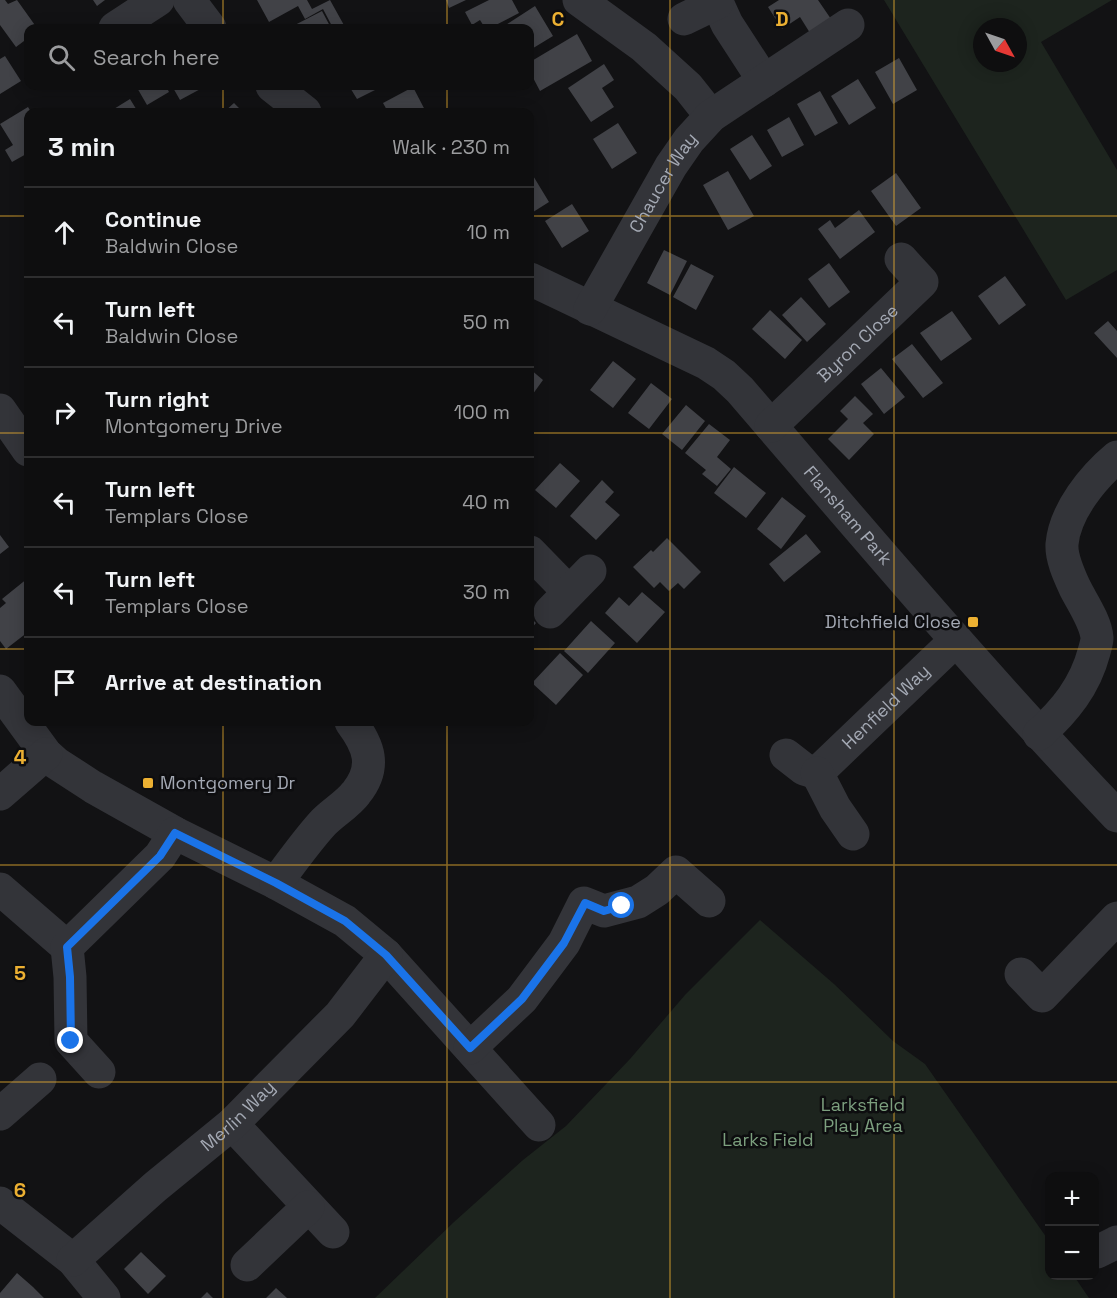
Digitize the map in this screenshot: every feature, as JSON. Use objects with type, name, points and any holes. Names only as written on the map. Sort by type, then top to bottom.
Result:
[{"type":"street","points":[[121,24],[158,0]]},
{"type":"street","points":[[189,0],[207,24]]},
{"type":"street","points":[[579,0],[644,47],[688,87],[711,116]]},
{"type":"street","points":[[684,19],[717,1],[727,24],[764,81]]},
{"type":"street","name":"Chaucer Way","points":[[590,309],[671,166],[689,140],[711,116],[848,24]]},
{"type":"street","points":[[277,90],[300,108]]},
{"type":"street","name":"Byron Close","points":[[771,426],[922,282],[900,259]]},
{"type":"street","name":"Flansham Park","points":[[534,281],[706,363],[724,375],[740,390],[956,641],[1039,734],[1117,816]]},
{"type":"street","points":[[9,415],[24,443]]},
{"type":"street","points":[[1039,734],[1059,716],[1075,696],[1107,635],[1089,614],[1075,588],[1064,561],[1062,546],[1065,530],[1088,487],[1117,457]]},
{"type":"street","points":[[534,556],[570,592]]},
{"type":"street","name":"Henfield Way","points":[[817,773],[956,641]]},
{"type":"street","points":[[0,691],[24,724]]},
{"type":"street","points":[[26,726],[46,754],[93,787],[175,833],[276,883],[345,921],[386,955],[539,1125]]},
{"type":"street","points":[[276,883],[324,823],[356,794],[367,775],[369,758],[365,743],[354,726]]},
{"type":"street","points":[[0,794],[46,754]]},
{"type":"street","points":[[786,755],[804,769],[817,773],[853,834]]},
{"type":"street","points":[[67,947],[160,856],[175,833]]},
{"type":"street","points":[[470,1048],[522,999],[564,943],[585,903],[604,911],[638,902],[657,890],[676,872],[709,901]]},
{"type":"street","points":[[0,889],[67,947],[71,1041],[99,1072]]},
{"type":"street","points":[[1021,974],[1042,996],[1117,918]]},
{"type":"street","name":"Merlin Way","points":[[73,1260],[155,1187],[232,1124],[340,1015],[386,955]]},
{"type":"street","points":[[0,1114],[40,1079]]},
{"type":"street","points":[[232,1124],[333,1232]]},
{"type":"street","points":[[0,1203],[73,1260],[104,1298]]},
{"type":"street","points":[[247,1265],[308,1207]]},
{"type":"green space","points":[[884,0],[1112,0],[1041,42],[1117,170],[1117,270],[1066,300]]},
{"type":"green space","name":"Larks Field","points":[[760,920],[834,984],[893,1041],[925,1064],[1045,1235],[1045,1280],[1077,1280],[1089,1298],[375,1298],[454,1222],[523,1160],[566,1126],[630,1059],[685,995]]},
{"type":"building","points":[[0,0],[5,0],[8,4],[17,0],[34,24],[24,24],[24,41],[16,47],[0,25]]},
{"type":"building","points":[[93,0],[105,0],[97,6]]},
{"type":"building","points":[[257,0],[307,0],[312,9],[330,0],[343,24],[331,24],[323,9],[305,19],[298,6],[269,22]]},
{"type":"building","points":[[446,0],[466,0],[449,8]]},
{"type":"building","points":[[489,0],[512,0],[519,13],[498,24],[482,24],[480,20],[471,24],[465,12]]},
{"type":"building","points":[[779,0],[818,0],[831,19],[810,33],[800,17],[782,29],[768,7]]},
{"type":"building","points":[[535,6],[553,36],[534,48],[534,24],[507,24]]},
{"type":"building","points":[[322,11],[329,24],[297,24]]},
{"type":"building","points":[[577,34],[592,61],[540,91],[534,80],[534,60]]},
{"type":"building","points":[[5,56],[21,81],[0,94],[0,59]]},
{"type":"building","points":[[899,58],[917,90],[893,104],[875,72]]},
{"type":"building","points":[[604,64],[614,80],[602,88],[614,107],[591,122],[568,88]]},
{"type":"building","points":[[858,79],[876,108],[849,125],[831,96]]},
{"type":"building","points":[[138,90],[168,90],[169,92],[147,105]]},
{"type":"building","points":[[174,90],[199,90],[180,100]]},
{"type":"building","points":[[351,90],[375,90],[357,99]]},
{"type":"building","points":[[407,90],[415,90],[424,108],[386,108],[383,103]]},
{"type":"building","points":[[820,91],[838,123],[815,136],[797,104]]},
{"type":"building","points":[[130,99],[136,108],[115,108]]},
{"type":"building","points":[[234,103],[239,108],[228,108]]},
{"type":"building","points":[[24,109],[24,155],[12,162],[5,150],[13,145],[0,124]]},
{"type":"building","points":[[789,117],[804,145],[782,157],[767,130]]},
{"type":"building","points":[[618,123],[637,153],[612,169],[593,139]]},
{"type":"building","points":[[752,135],[772,166],[750,180],[730,149]]},
{"type":"building","points":[[728,171],[754,216],[728,230],[703,185]]},
{"type":"building","points":[[896,173],[921,208],[896,226],[871,191]]},
{"type":"building","points":[[534,177],[549,202],[534,211]]},
{"type":"building","points":[[572,204],[589,231],[562,248],[545,221]]},
{"type":"building","points":[[859,210],[875,232],[840,259],[818,229],[830,220],[835,228]]},
{"type":"building","points":[[664,250],[687,261],[670,295],[647,283]]},
{"type":"building","points":[[829,263],[850,292],[829,308],[808,279]]},
{"type":"building","points":[[691,264],[714,276],[696,310],[673,297]]},
{"type":"building","points":[[1005,276],[1026,305],[999,325],[978,296]]},
{"type":"building","points":[[801,297],[826,324],[807,342],[782,315]]},
{"type":"building","points":[[770,310],[802,340],[785,359],[752,329]]},
{"type":"building","points":[[952,311],[972,339],[941,361],[920,333]]},
{"type":"building","points":[[1108,321],[1117,331],[1117,358],[1094,333]]},
{"type":"building","points":[[912,344],[943,383],[923,398],[892,359]]},
{"type":"building","points":[[613,361],[636,379],[613,408],[590,390]]},
{"type":"building","points":[[881,368],[905,397],[884,414],[861,384]]},
{"type":"building","points":[[534,372],[543,380],[534,392]]},
{"type":"building","points":[[651,383],[672,399],[649,429],[628,413]]},
{"type":"building","points":[[855,396],[873,414],[863,423],[874,434],[849,460],[828,439],[848,419],[840,411]]},
{"type":"building","points":[[686,405],[705,421],[682,450],[662,434]]},
{"type":"building","points":[[709,424],[730,440],[717,457],[731,469],[717,486],[702,474],[706,470],[685,453]]},
{"type":"building","points":[[560,463],[580,481],[556,508],[535,490]]},
{"type":"building","points":[[734,467],[766,493],[746,518],[714,493]]},
{"type":"building","points":[[602,480],[614,492],[605,502],[620,515],[596,540],[570,516]]},
{"type":"building","points":[[782,497],[806,516],[781,549],[757,529]]},
{"type":"building","points":[[806,534],[821,552],[784,582],[769,564]]},
{"type":"building","points":[[0,535],[9,547],[0,554]]},
{"type":"building","points":[[667,538],[701,572],[684,589],[678,583],[669,591],[660,582],[654,588],[633,567]]},
{"type":"building","points":[[24,581],[24,635],[6,649],[0,641],[0,608],[6,603],[2,599]]},
{"type":"building","points":[[642,592],[665,612],[637,643],[605,613],[619,597],[629,606]]},
{"type":"building","points":[[591,621],[615,643],[588,673],[564,651]]},
{"type":"building","points":[[560,653],[583,675],[556,705],[534,685],[534,681]]},
{"type":"building","points":[[141,1252],[166,1276],[148,1294],[124,1269]]},
{"type":"building","points":[[17,1273],[44,1298],[0,1298],[0,1293]]},
{"type":"building","points":[[276,1288],[287,1298],[266,1298]]},
{"type":"building","points":[[207,1292],[213,1298],[201,1298]]},
{"type":"place","name":"Ditchfield Close","points":[[973,622]]},
{"type":"place","name":"Montgomery Dr","points":[[148,783]]},
{"type":"route","points":[[71,1041],[67,947],[160,856],[175,833],[276,883],[345,921],[386,955],[470,1048],[522,999],[564,943],[585,903],[604,911],[622,906]]},
{"type":"park label","name":"Larksfield Play Area","points":[[863,1115]]}]
